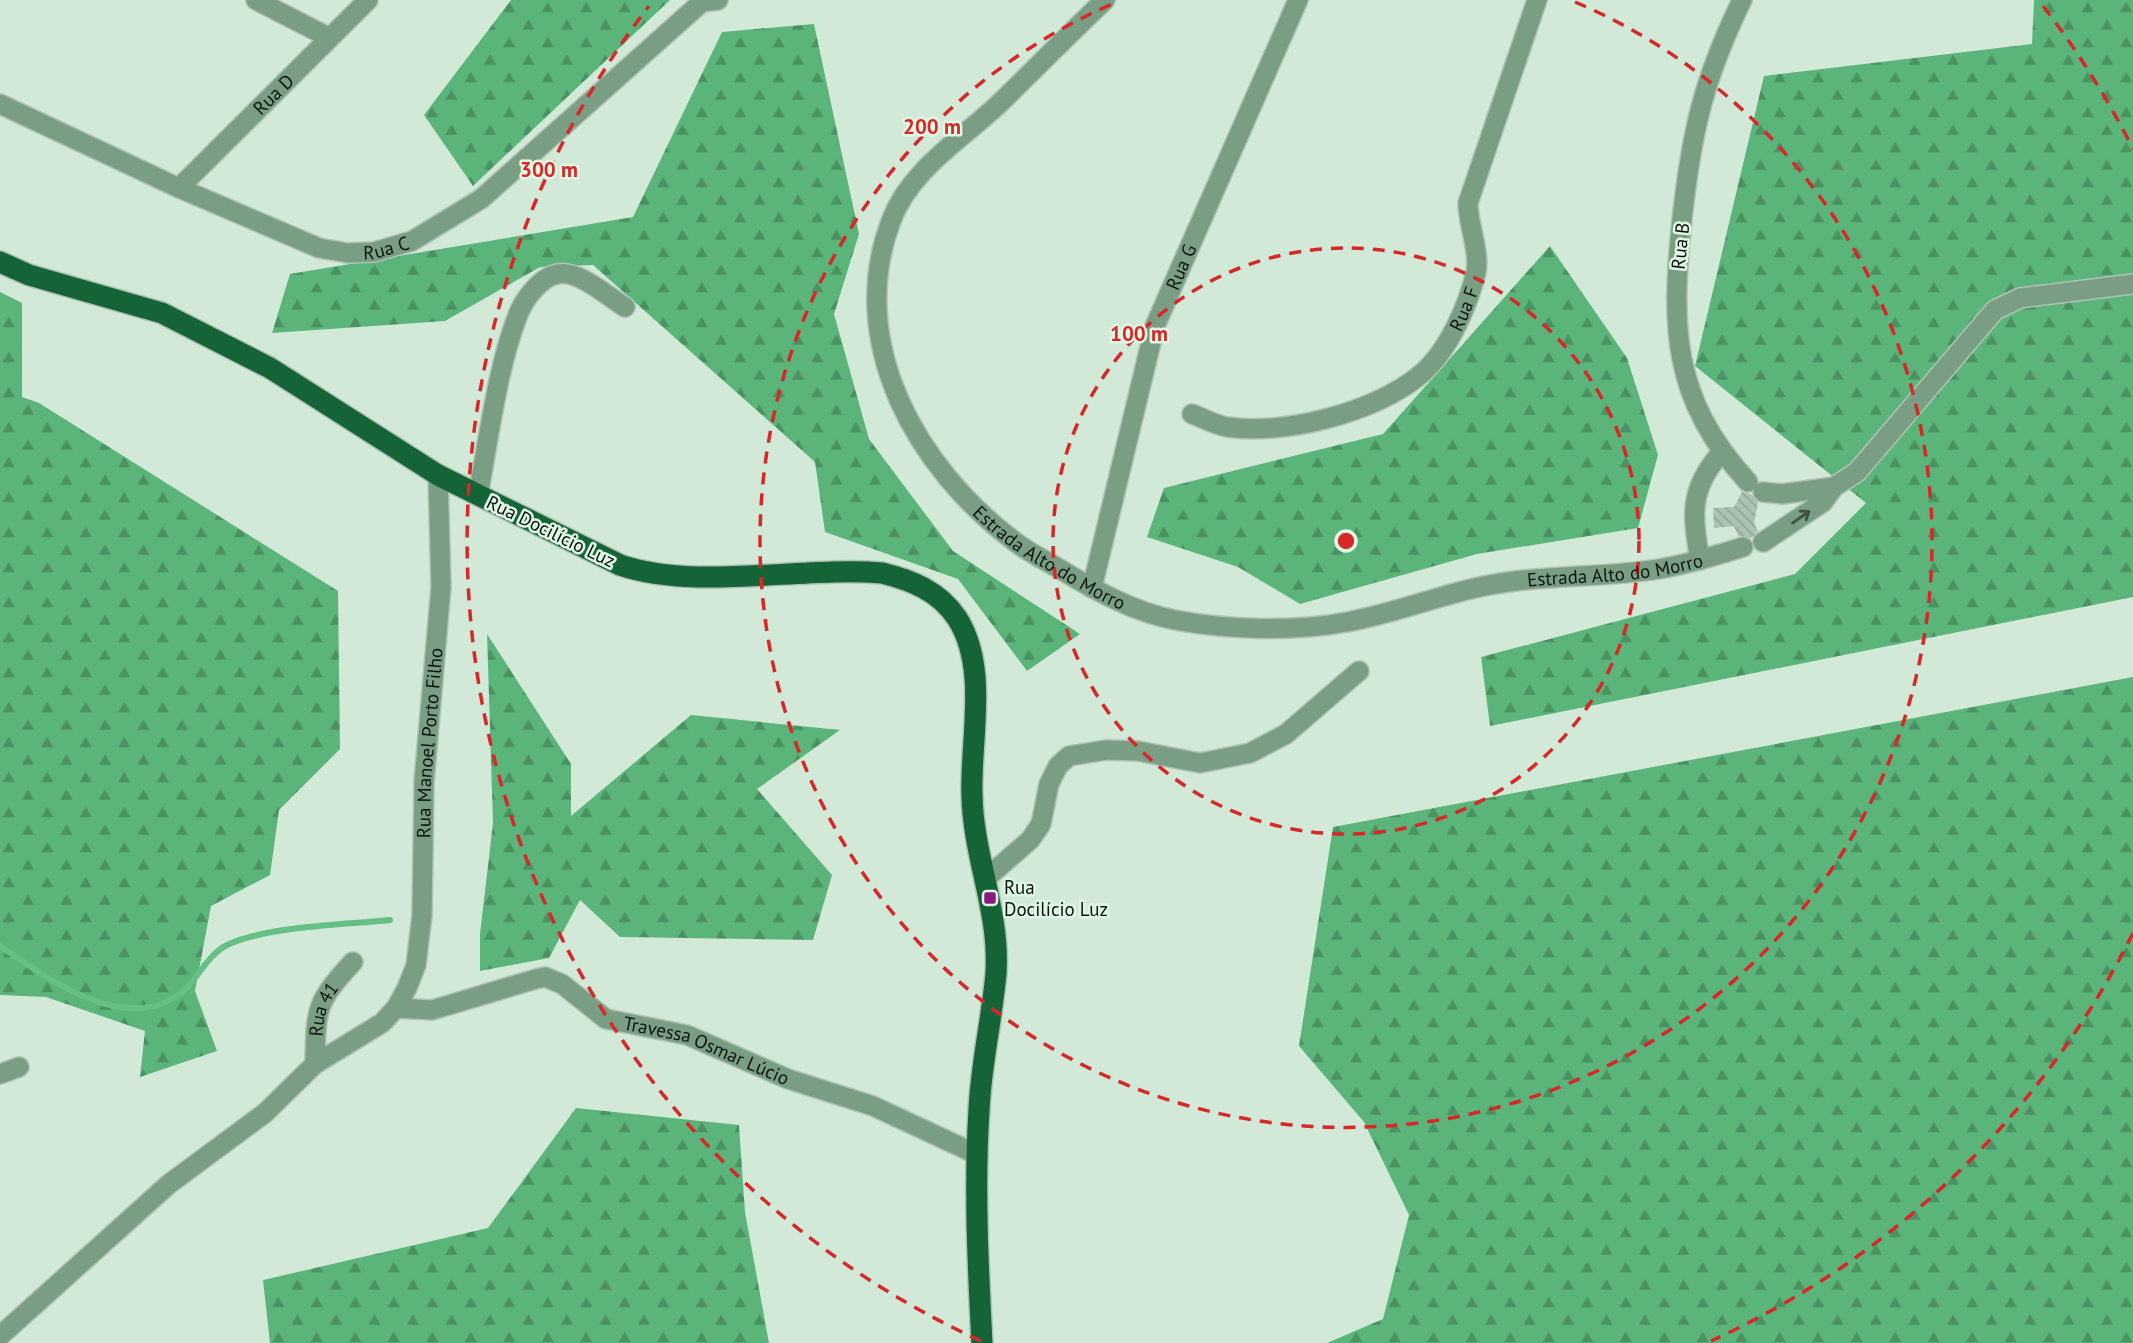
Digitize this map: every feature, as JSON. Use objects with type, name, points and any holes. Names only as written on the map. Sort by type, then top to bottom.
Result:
[{"type":"main road","name":"Rua Docilício Luz","points":[[0,262],[29,275],[162,313],[279,373],[438,475],[636,570],[676,575],[882,573],[912,581],[935,594],[957,618],[971,656],[975,699],[973,823],[992,910],[996,972],[979,1110],[982,1343]]},
{"type":"street","points":[[256,0],[328,37]]},
{"type":"street","name":"Rua D","points":[[179,188],[368,0]]},
{"type":"street","name":"Estrada Alto do Morro","points":[[1105,0],[999,104],[940,153],[906,194],[891,219],[880,260],[877,295],[880,347],[894,391],[930,455],[979,511],[1016,543],[1092,588],[1140,611],[1174,620],[1240,627],[1308,626],[1346,622],[1473,588],[1509,582],[1656,569],[1743,547]]},
{"type":"street","name":"Rua G","points":[[1092,588],[1154,326],[1298,0]]},
{"type":"street","name":"Rua F","points":[[1192,414],[1223,426],[1280,428],[1376,401],[1422,374],[1444,347],[1477,268],[1468,222],[1468,203],[1537,0]]},
{"type":"street","name":"Rua B","points":[[1742,0],[1715,56],[1700,102],[1690,148],[1675,289],[1678,344],[1689,391],[1704,426],[1721,453],[1756,487],[1782,494],[1834,487]]},
{"type":"street","name":"Rua C","points":[[0,104],[179,188],[319,248],[348,253],[374,252],[412,241],[481,199],[708,1]]},
{"type":"street","points":[[478,495],[508,355],[521,309],[533,290],[558,274],[572,275],[625,307]]},
{"type":"street","points":[[1763,542],[1823,502],[1834,487],[1857,472],[1995,310],[2020,298],[2133,284]]},
{"type":"street","points":[[1700,560],[1694,517],[1696,493],[1705,471],[1721,453]]},
{"type":"street","name":"Rua Manoel Porto Filho","points":[[396,1008],[416,965],[422,915],[424,782],[441,587],[438,475]]},
{"type":"street","points":[[984,880],[1030,841],[1041,824],[1049,784],[1058,766],[1069,756],[1106,751],[1138,751],[1200,764],[1250,753],[1286,734],[1359,671]]},
{"type":"street","name":"Rua 41","points":[[315,1064],[318,1008],[322,998],[353,962]]},
{"type":"street","name":"Travessa Osmar Lúcio","points":[[396,1008],[432,1010],[536,979],[552,979],[606,1019],[687,1035],[788,1079],[873,1105],[978,1155]]},
{"type":"street","points":[[0,1336],[169,1184],[265,1113],[315,1064],[382,1023],[396,1008]]},
{"type":"street","points":[[0,1074],[19,1067]]},
{"type":"green space","points":[[511,0],[670,0],[473,186],[424,115]]},
{"type":"green space","points":[[2034,0],[2133,0],[2133,597],[1490,726],[1481,657],[1795,574],[1866,503],[1695,366],[1764,76],[2032,44]]},
{"type":"green space","points":[[814,24],[859,234],[834,314],[869,439],[953,551],[1080,634],[1027,671],[958,579],[825,532],[815,462],[593,265],[540,267],[445,321],[272,333],[290,274],[633,217],[722,32]]},
{"type":"green space","points":[[1550,246],[1627,358],[1658,455],[1638,528],[1477,554],[1300,604],[1238,567],[1147,537],[1164,488],[1383,434]]},
{"type":"green space","points":[[0,292],[22,303],[22,397],[39,403],[338,591],[340,749],[279,810],[270,875],[211,906],[195,991],[217,1051],[140,1077],[145,1031],[46,997],[0,995]]},
{"type":"green space","points":[[487,634],[571,764],[571,816],[691,715],[840,730],[757,789],[832,875],[813,940],[620,937],[580,900],[549,958],[480,971],[480,934],[493,823]]},
{"type":"green space","points":[[2133,677],[2133,1343],[1327,1343],[1383,1319],[1409,1215],[1364,1122],[1299,1046],[1333,827]]},
{"type":"green space","points":[[576,1108],[739,1125],[745,1212],[769,1343],[270,1343],[263,1280],[488,1228]]},
{"type":"building","points":[[1742,492],[1751,494],[1758,503],[1754,523],[1758,531],[1752,538],[1738,536],[1734,526],[1714,528],[1713,508],[1734,507]]},
{"type":"waterway","points":[[0,946],[38,972],[82,996],[129,1008],[152,1007],[181,993],[212,956],[227,945],[284,930],[390,920]]},
{"type":"place","name":"Rua Docilício Luz","points":[[990,898]]}]
